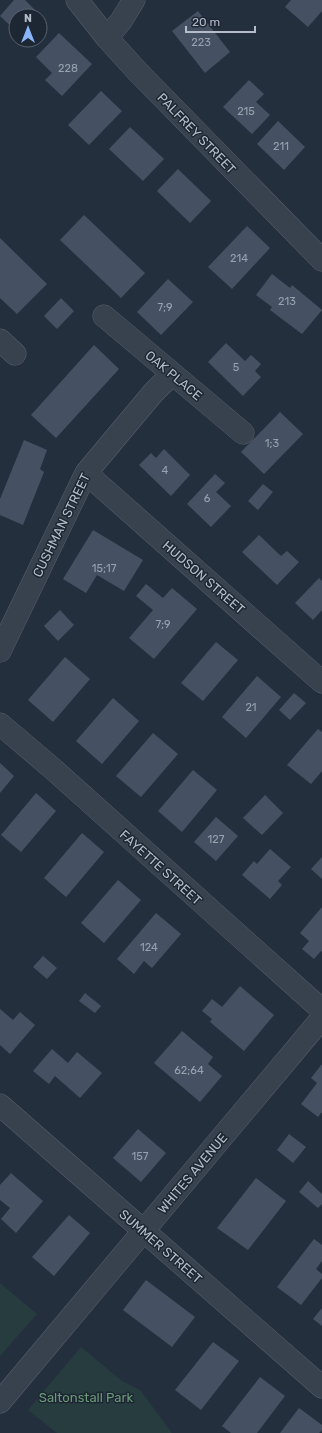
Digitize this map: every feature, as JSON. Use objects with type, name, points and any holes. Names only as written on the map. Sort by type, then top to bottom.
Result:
[{"type":"street","name":"PALFREY STREET","points":[[77,0],[107,38],[137,71],[322,260]]},
{"type":"street","points":[[107,38],[121,21],[134,0]]},
{"type":"street","name":"OAK PLACE","points":[[104,316],[243,434]]},
{"type":"street","name":"CUSHMAN STREET","points":[[0,651],[86,473],[153,393],[172,374]]},
{"type":"street","name":"HUDSON STREET","points":[[86,473],[322,682]]},
{"type":"street","name":"FAYETTE STREET","points":[[0,724],[59,774],[322,1010]]},
{"type":"street","name":"WHITES AVENUE","points":[[0,1402],[322,1018]]},
{"type":"street","name":"SUMMER STREET","points":[[0,1105],[322,1387]]},
{"type":"green space","points":[[0,1283],[37,1314],[0,1356]]},
{"type":"green space","name":"Saltonstall Park","points":[[81,1347],[122,1381],[140,1390],[172,1433],[57,1433],[28,1410]]},
{"type":"building","points":[[14,0],[25,0],[33,8],[8,8],[8,24],[0,16]]},
{"type":"building","points":[[291,0],[322,0],[322,11],[308,27],[285,7]]},
{"type":"building","points":[[198,11],[230,52],[205,73],[172,31]]},
{"type":"building","points":[[59,33],[92,64],[62,96],[45,80],[52,73],[36,57],[45,48],[48,48],[48,44]]},
{"type":"building","points":[[249,80],[264,94],[256,102],[270,115],[252,134],[223,107]]},
{"type":"building","points":[[101,91],[122,111],[89,145],[68,125]]},
{"type":"building","points":[[278,121],[305,147],[284,170],[257,144]]},
{"type":"building","points":[[130,127],[164,159],[143,181],[109,149]]},
{"type":"building","points":[[178,169],[211,201],[190,223],[157,191]]},
{"type":"building","points":[[84,215],[145,273],[121,298],[60,240]]},
{"type":"building","points":[[247,226],[270,248],[232,289],[208,267]]},
{"type":"building","points":[[0,238],[47,284],[17,314],[0,298]]},
{"type":"building","points":[[272,274],[290,288],[292,285],[322,310],[302,334],[270,310],[272,307],[256,295]]},
{"type":"building","points":[[168,279],[193,302],[161,335],[137,312]]},
{"type":"building","points":[[61,298],[74,311],[57,329],[44,316]]},
{"type":"building","points":[[226,343],[245,361],[251,355],[261,364],[255,371],[261,377],[243,396],[208,362]]},
{"type":"building","points":[[94,345],[119,369],[56,438],[31,415]]},
{"type":"building","points":[[280,412],[303,434],[264,474],[241,452]]},
{"type":"building","points":[[24,440],[47,450],[40,469],[44,472],[23,525],[0,515],[0,499]]},
{"type":"building","points":[[164,449],[190,475],[171,496],[139,465],[151,453],[156,458]]},
{"type":"building","points":[[215,474],[225,483],[216,492],[231,506],[211,527],[187,504]]},
{"type":"building","points":[[263,484],[273,492],[258,510],[248,501]]},
{"type":"building","points":[[93,530],[143,560],[124,591],[97,575],[86,593],[63,579]]},
{"type":"building","points":[[259,535],[281,556],[287,551],[299,562],[277,585],[242,552]]},
{"type":"building","points":[[319,578],[322,581],[322,610],[313,620],[295,603]]},
{"type":"building","points":[[146,584],[163,598],[172,588],[197,609],[154,659],[129,638],[153,610],[136,596]]},
{"type":"building","points":[[60,610],[74,625],[58,641],[44,626]]},
{"type":"building","points":[[216,642],[238,660],[203,701],[181,683]]},
{"type":"building","points":[[65,657],[90,679],[53,722],[28,700]]},
{"type":"building","points":[[257,676],[281,697],[246,738],[222,717]]},
{"type":"building","points":[[294,693],[306,703],[290,720],[279,710]]},
{"type":"building","points":[[113,698],[139,721],[102,764],[76,741]]},
{"type":"building","points":[[318,729],[322,732],[322,771],[311,784],[287,765]]},
{"type":"building","points":[[153,733],[178,754],[141,797],[116,776]]},
{"type":"building","points":[[0,763],[14,776],[0,793]]},
{"type":"building","points":[[193,770],[217,790],[182,832],[158,811]]},
{"type":"building","points":[[36,793],[56,811],[21,852],[1,835]]},
{"type":"building","points":[[265,795],[283,813],[262,835],[243,818]]},
{"type":"building","points":[[216,817],[238,836],[216,861],[194,842]]},
{"type":"building","points":[[82,833],[104,852],[66,897],[44,878]]},
{"type":"building","points":[[270,849],[291,867],[278,881],[282,885],[270,899],[242,875],[254,861],[257,864]]},
{"type":"building","points":[[322,857],[322,879],[311,869]]},
{"type":"building","points":[[118,880],[141,900],[104,943],[81,923]]},
{"type":"building","points":[[322,907],[322,952],[321,951],[314,959],[302,949],[309,941],[300,933]]},
{"type":"building","points":[[156,913],[181,934],[152,968],[144,961],[134,974],[117,959]]},
{"type":"building","points":[[43,956],[57,968],[47,979],[33,967]]},
{"type":"building","points":[[240,986],[274,1015],[244,1051],[210,1022],[212,1019],[202,1011],[212,999],[222,1007]]},
{"type":"building","points":[[85,993],[101,1006],[95,1013],[79,1001]]},
{"type":"building","points":[[0,1009],[13,1020],[20,1012],[35,1025],[10,1054],[0,1045]]},
{"type":"building","points":[[182,1031],[213,1057],[208,1064],[222,1076],[200,1102],[154,1063]]},
{"type":"building","points":[[52,1049],[68,1063],[77,1052],[102,1073],[80,1098],[55,1076],[49,1084],[33,1071]]},
{"type":"building","points":[[322,1064],[322,1112],[318,1117],[301,1104],[317,1083],[311,1078]]},
{"type":"building","points":[[138,1129],[166,1153],[141,1182],[113,1158]]},
{"type":"building","points":[[289,1134],[306,1147],[293,1163],[277,1150]]},
{"type":"building","points":[[11,1173],[43,1201],[16,1233],[1,1219],[10,1208],[0,1200],[0,1185]]},
{"type":"building","points":[[256,1178],[286,1201],[248,1250],[217,1228]]},
{"type":"building","points":[[308,1181],[322,1194],[322,1204],[318,1208],[299,1192]]},
{"type":"building","points":[[69,1215],[90,1233],[54,1276],[32,1257]]},
{"type":"building","points":[[314,1239],[322,1245],[322,1261],[316,1269],[322,1274],[322,1278],[301,1305],[277,1287]]},
{"type":"building","points":[[146,1280],[195,1317],[172,1347],[123,1310]]},
{"type":"building","points":[[322,1308],[322,1326],[313,1319]]},
{"type":"building","points":[[213,1342],[239,1361],[201,1410],[175,1390]]},
{"type":"building","points":[[260,1377],[285,1396],[257,1433],[231,1433],[222,1426]]},
{"type":"building","points":[[299,1408],[322,1425],[322,1430],[319,1433],[280,1433]]}]
